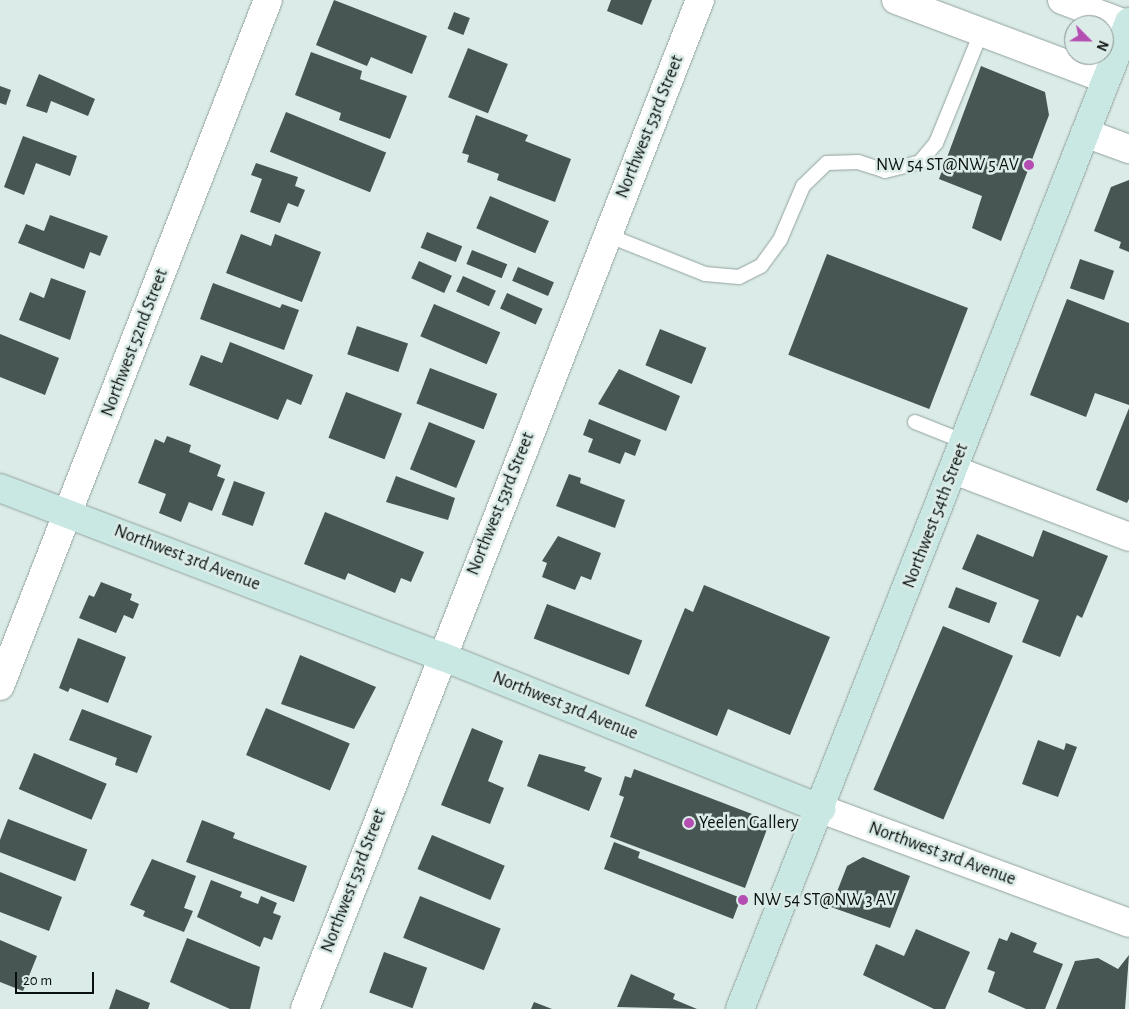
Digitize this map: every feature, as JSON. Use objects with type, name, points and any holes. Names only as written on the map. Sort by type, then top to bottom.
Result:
[{"type":"main road","name":"Northwest 54th Street","points":[[740,1009],[821,809],[1128,24]]},
{"type":"main road","name":"Northwest 3rd Avenue","points":[[0,488],[441,656],[821,809]]},
{"type":"street","name":"Northwest 52nd Street","points":[[0,686],[268,0]]},
{"type":"street","name":"Northwest 53rd Street","points":[[305,1009],[441,656],[700,0]]},
{"type":"street","points":[[896,0],[1106,79]]},
{"type":"street","points":[[1062,0],[1128,24]]},
{"type":"street","points":[[1085,133],[1129,149]]},
{"type":"street","points":[[954,470],[1129,537]]},
{"type":"street","name":"Northwest 3rd Avenue","points":[[821,809],[1129,923]]},
{"type":"lane","points":[[607,235],[705,274],[740,277],[761,266],[780,240],[802,186],[827,164],[858,162],[885,171],[920,162],[936,143],[981,33]]},
{"type":"lane","points":[[915,422],[965,442]]},
{"type":"building","points":[[334,0],[427,36],[412,74],[371,57],[367,66],[316,45]]},
{"type":"building","points":[[611,0],[652,0],[642,25],[607,11]]},
{"type":"building","points":[[454,12],[470,18],[463,35],[448,29]]},
{"type":"building","points":[[468,48],[508,64],[488,113],[448,97]]},
{"type":"building","points":[[311,52],[362,71],[360,79],[407,96],[390,139],[339,120],[341,113],[295,95]]},
{"type":"building","points":[[981,66],[1045,92],[1049,115],[1001,241],[972,228],[982,196],[939,179]]},
{"type":"building","points":[[39,74],[95,99],[88,116],[51,101],[47,113],[26,106]]},
{"type":"building","points":[[0,86],[11,90],[6,105],[0,103]]},
{"type":"building","points":[[286,112],[386,152],[370,192],[270,152]]},
{"type":"building","points":[[476,115],[528,135],[525,141],[571,159],[555,202],[497,180],[499,174],[467,162],[469,155],[462,153]]},
{"type":"building","points":[[23,136],[77,156],[70,176],[36,163],[24,195],[4,187]]},
{"type":"building","points":[[256,163],[298,177],[295,186],[305,190],[298,207],[288,203],[280,223],[250,212],[262,179],[251,175]]},
{"type":"building","points":[[1129,180],[1129,252],[1119,248],[1121,242],[1094,231],[1111,187]]},
{"type":"building","points":[[490,196],[549,221],[535,253],[476,228]]},
{"type":"building","points":[[50,215],[108,236],[100,256],[90,252],[84,269],[18,243],[26,224],[44,231]]},
{"type":"building","points":[[427,232],[462,246],[456,262],[421,248]]},
{"type":"building","points":[[241,234],[271,246],[275,234],[321,252],[302,302],[226,273]]},
{"type":"building","points":[[472,250],[507,264],[502,278],[466,264]]},
{"type":"building","points":[[827,254],[968,308],[929,409],[788,355]]},
{"type":"building","points":[[1080,259],[1114,271],[1104,300],[1070,288]]},
{"type":"building","points":[[419,261],[452,276],[444,293],[411,278]]},
{"type":"building","points":[[518,267],[554,282],[548,296],[512,281]]},
{"type":"building","points":[[463,276],[496,291],[489,306],[456,292]]},
{"type":"building","points":[[51,278],[86,291],[70,340],[19,320],[30,292],[44,298]]},
{"type":"building","points":[[213,283],[280,308],[282,304],[299,310],[284,350],[200,319]]},
{"type":"building","points":[[507,293],[543,309],[536,324],[500,309]]},
{"type":"building","points":[[1067,299],[1129,323],[1129,405],[1095,393],[1086,417],[1030,395]]},
{"type":"building","points":[[434,304],[500,332],[487,364],[420,336]]},
{"type":"building","points":[[357,326],[408,344],[398,372],[347,354]]},
{"type":"building","points":[[660,329],[706,348],[692,384],[645,365]]},
{"type":"building","points":[[0,334],[59,358],[45,395],[0,377]]},
{"type":"building","points":[[230,342],[313,375],[301,405],[287,399],[278,420],[189,385],[201,355],[222,363]]},
{"type":"building","points":[[430,368],[497,394],[484,429],[416,403]]},
{"type":"building","points":[[619,369],[680,396],[666,431],[598,404]]},
{"type":"building","points":[[346,392],[402,414],[384,459],[328,438]]},
{"type":"building","points":[[1129,408],[1129,499],[1127,503],[1096,490]]},
{"type":"building","points":[[589,419],[641,440],[635,456],[625,452],[620,464],[588,452],[593,439],[583,435]]},
{"type":"building","points":[[429,422],[475,441],[456,488],[410,469]]},
{"type":"building","points":[[167,436],[191,445],[189,452],[221,465],[217,476],[225,479],[212,511],[189,502],[181,522],[159,513],[166,494],[138,483],[155,439],[164,443]]},
{"type":"building","points":[[569,474],[581,478],[580,483],[625,500],[615,528],[556,506]]},
{"type":"building","points":[[396,476],[455,498],[448,520],[386,502]]},
{"type":"building","points":[[234,481],[265,492],[253,526],[222,515]]},
{"type":"building","points":[[325,512],[424,552],[411,582],[401,578],[395,593],[348,573],[345,580],[304,564]]},
{"type":"building","points":[[1043,530],[1108,556],[1082,618],[1077,615],[1060,657],[1022,642],[1039,600],[962,569],[977,534],[1033,557]]},
{"type":"building","points":[[558,536],[601,553],[591,580],[581,576],[575,590],[542,577],[547,563],[542,561]]},
{"type":"building","points":[[101,582],[132,594],[130,600],[139,604],[133,619],[124,615],[116,633],[79,618],[89,595],[94,597]]},
{"type":"building","points":[[704,585],[830,637],[790,735],[728,709],[717,736],[645,706],[685,608],[693,612]]},
{"type":"building","points":[[956,587],[997,603],[989,623],[948,608]]},
{"type":"building","points":[[547,604],[642,641],[629,675],[534,639]]},
{"type":"building","points":[[943,626],[1013,656],[943,820],[873,790]]},
{"type":"building","points":[[78,638],[126,657],[108,703],[70,688],[68,692],[59,688]]},
{"type":"building","points":[[300,655],[376,687],[354,729],[281,704]]},
{"type":"building","points":[[266,708],[350,744],[330,791],[246,755]]},
{"type":"building","points":[[82,709],[152,736],[137,773],[115,765],[117,758],[69,740]]},
{"type":"building","points":[[472,728],[503,741],[488,781],[504,788],[490,824],[441,805]]},
{"type":"building","points":[[1038,740],[1064,750],[1066,743],[1077,747],[1058,797],[1022,784]]},
{"type":"building","points":[[34,753],[107,784],[91,820],[19,789]]},
{"type":"building","points":[[539,754],[586,767],[584,771],[602,778],[589,811],[527,786]]},
{"type":"building","name":"Yeelen Gallery","points":[[634,769],[760,817],[767,829],[745,888],[610,837],[624,797],[619,795],[625,776],[631,778]]},
{"type":"building","points":[[8,819],[87,849],[75,881],[0,852],[0,840]]},
{"type":"building","points":[[202,820],[235,833],[233,838],[307,866],[294,902],[186,862]]},
{"type":"building","points":[[432,835],[505,866],[490,900],[418,869]]},
{"type":"building","points":[[614,842],[640,852],[638,858],[741,898],[733,919],[604,869]]},
{"type":"building","points":[[863,857],[910,876],[890,928],[831,907],[847,866]]},
{"type":"building","points":[[152,859],[196,876],[184,908],[193,911],[184,932],[143,916],[145,911],[130,905]]},
{"type":"building","points":[[0,872],[62,897],[49,931],[0,912]]},
{"type":"building","points":[[211,880],[242,892],[240,897],[258,904],[261,896],[277,903],[273,913],[281,916],[272,940],[264,937],[260,947],[197,917]]},
{"type":"building","points":[[420,896],[501,929],[484,970],[403,938]]},
{"type":"building","points":[[916,929],[970,952],[945,1009],[934,1009],[863,975],[876,944],[904,956]]},
{"type":"building","points":[[1011,932],[1037,943],[1033,952],[1063,964],[1045,1009],[1026,1009],[988,992],[995,972],[987,969],[999,938],[1007,941]]},
{"type":"building","points":[[187,938],[260,967],[250,1009],[230,1009],[170,982]]},
{"type":"building","points":[[0,940],[37,956],[23,991],[0,982]]},
{"type":"building","points":[[384,952],[427,968],[413,1008],[369,992]]},
{"type":"building","points":[[1129,955],[1125,1009],[1056,1009],[1075,961],[1098,958],[1118,969]]},
{"type":"building","points":[[631,974],[675,994],[673,999],[697,1009],[617,1007]]},
{"type":"building","points":[[116,989],[150,1003],[148,1009],[109,1009]]},
{"type":"building","points":[[534,1002],[552,1009],[531,1009]]},
{"type":"place","name":"NW 54 ST@NW 5 AV","points":[[1029,165]]},
{"type":"place","name":"Yeelen Gallery","points":[[689,823]]},
{"type":"place","name":"NW 54 ST@NW 3 AV","points":[[743,900]]}]
